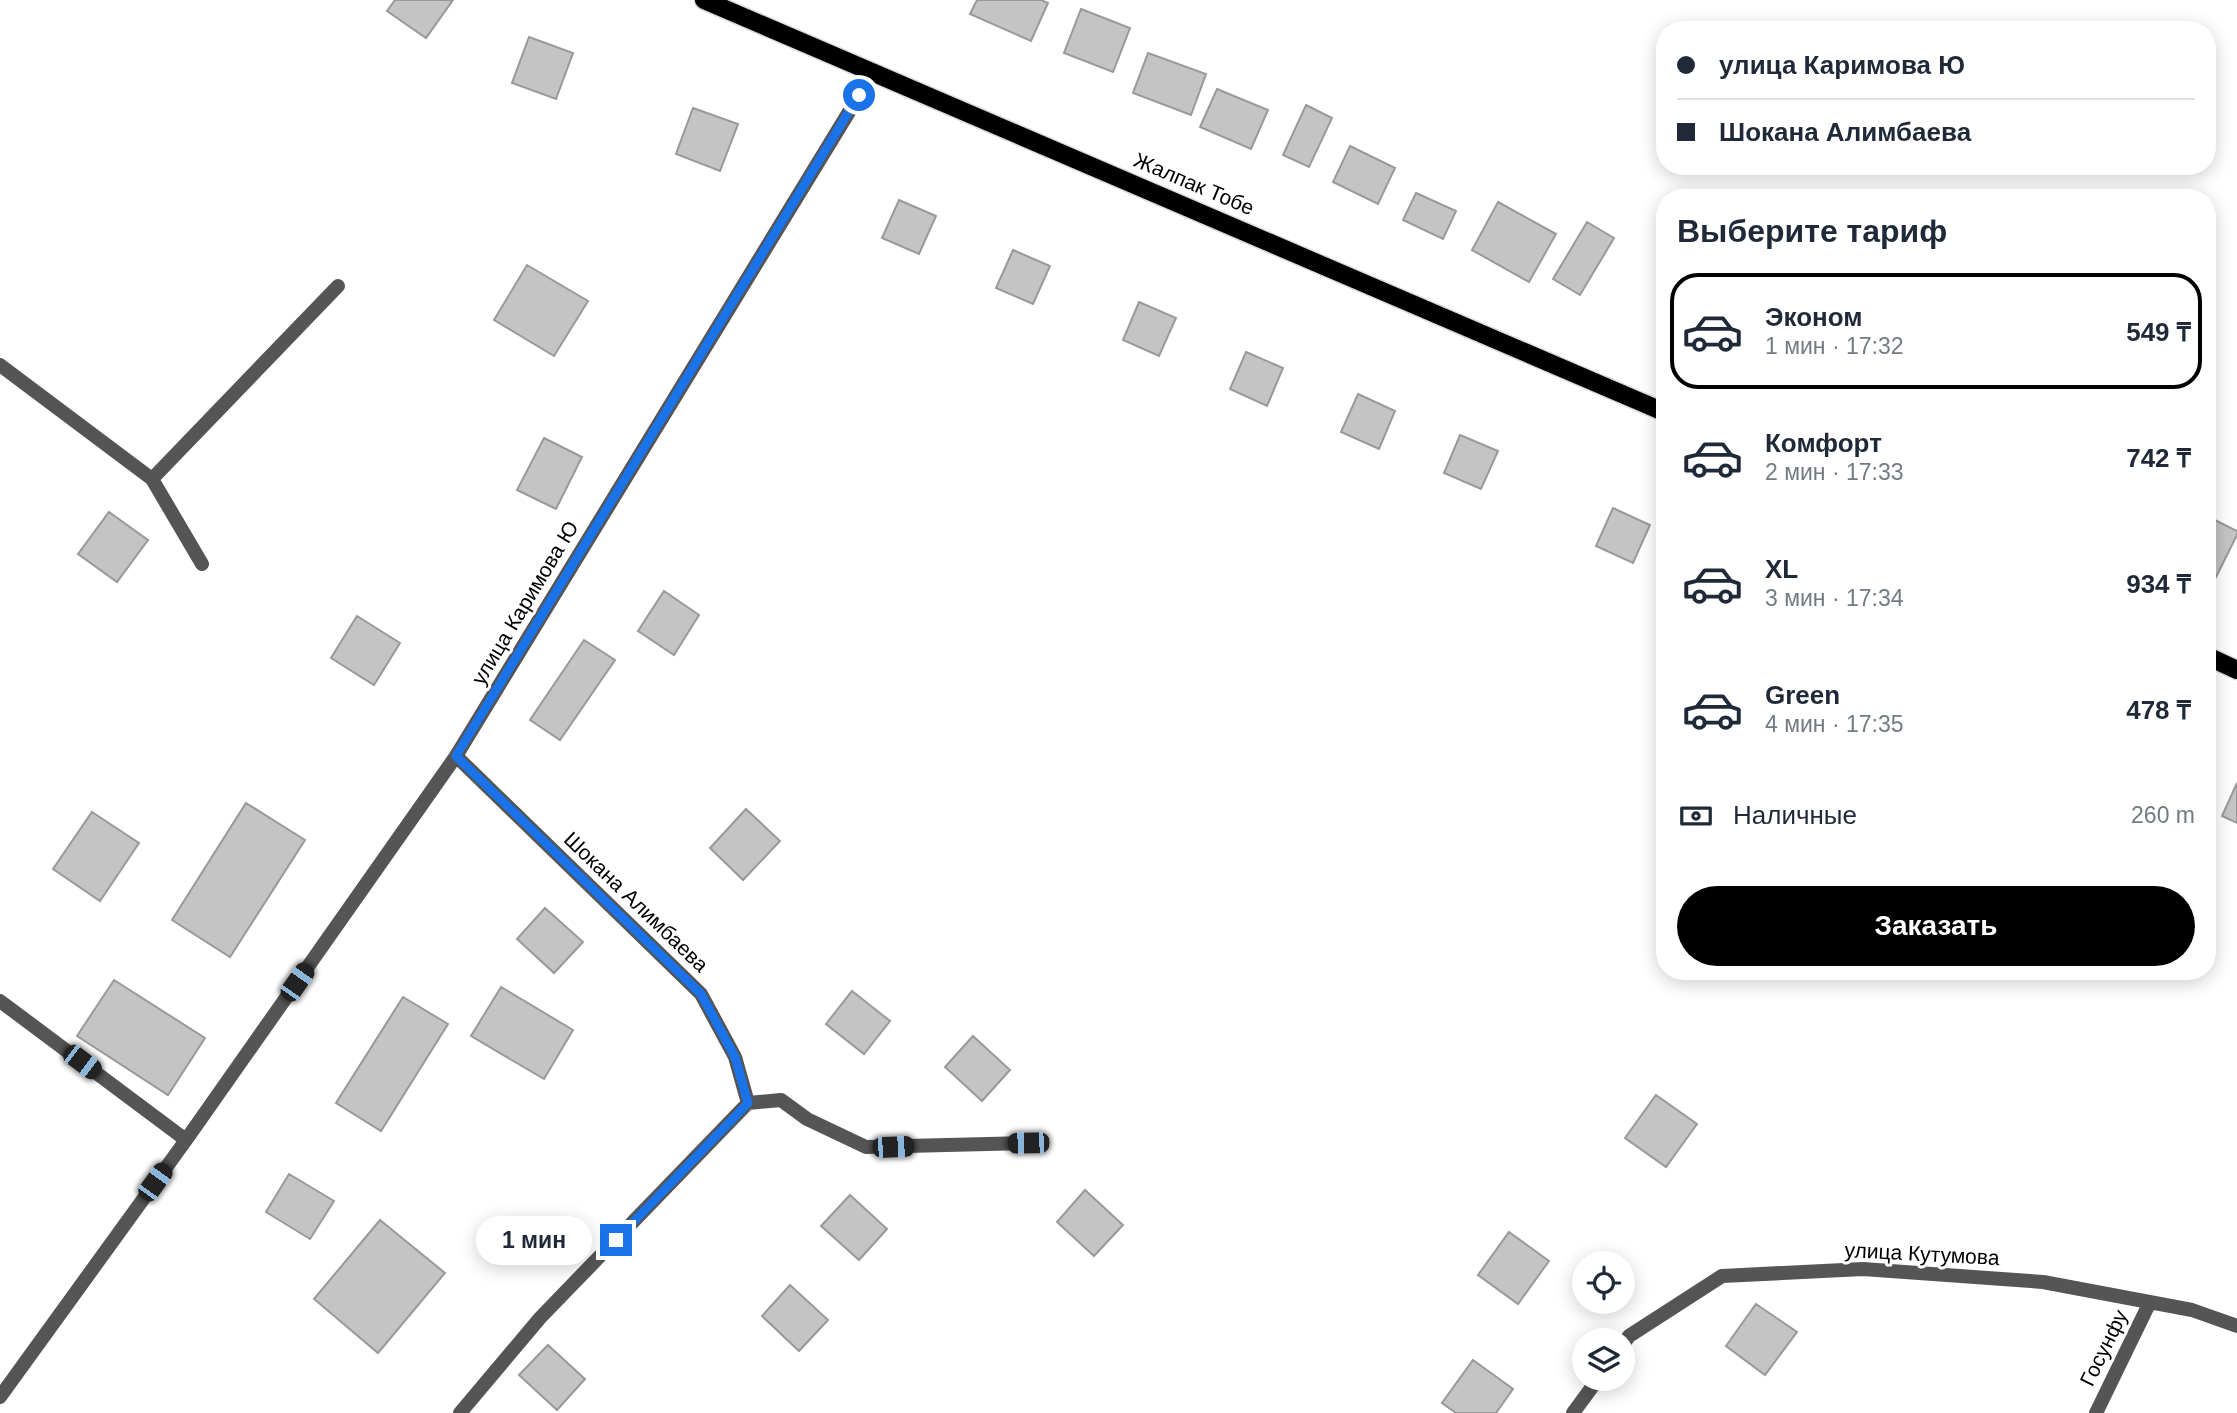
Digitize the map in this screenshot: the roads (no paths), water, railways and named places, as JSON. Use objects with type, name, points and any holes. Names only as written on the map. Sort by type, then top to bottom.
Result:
[{"type":"main road","name":"Жалпак Тобе","points":[[704,0],[1656,409]]},
{"type":"main road","points":[[2216,660],[2237,670]]},
{"type":"street","name":"улица Каримова Ю","points":[[0,1397],[186,1140],[456,756],[874,71]]},
{"type":"street","points":[[152,479],[338,286]]},
{"type":"street","points":[[0,365],[152,479],[202,564]]},
{"type":"street","name":"Шокана Алимбаева","points":[[456,756],[701,994],[735,1057],[748,1103]]},
{"type":"street","points":[[0,1001],[186,1140]]},
{"type":"street","points":[[460,1413],[540,1318],[748,1103],[780,1100],[807,1119],[866,1147],[1028,1143]]},
{"type":"street","name":"улица Кутумова","points":[[1635,1332],[1723,1276],[1863,1269],[2043,1282],[2192,1310],[2237,1326]]},
{"type":"street","name":"Госунфу","points":[[2096,1413],[2150,1302]]},
{"type":"street","points":[[1573,1413],[1589,1391]]}]
